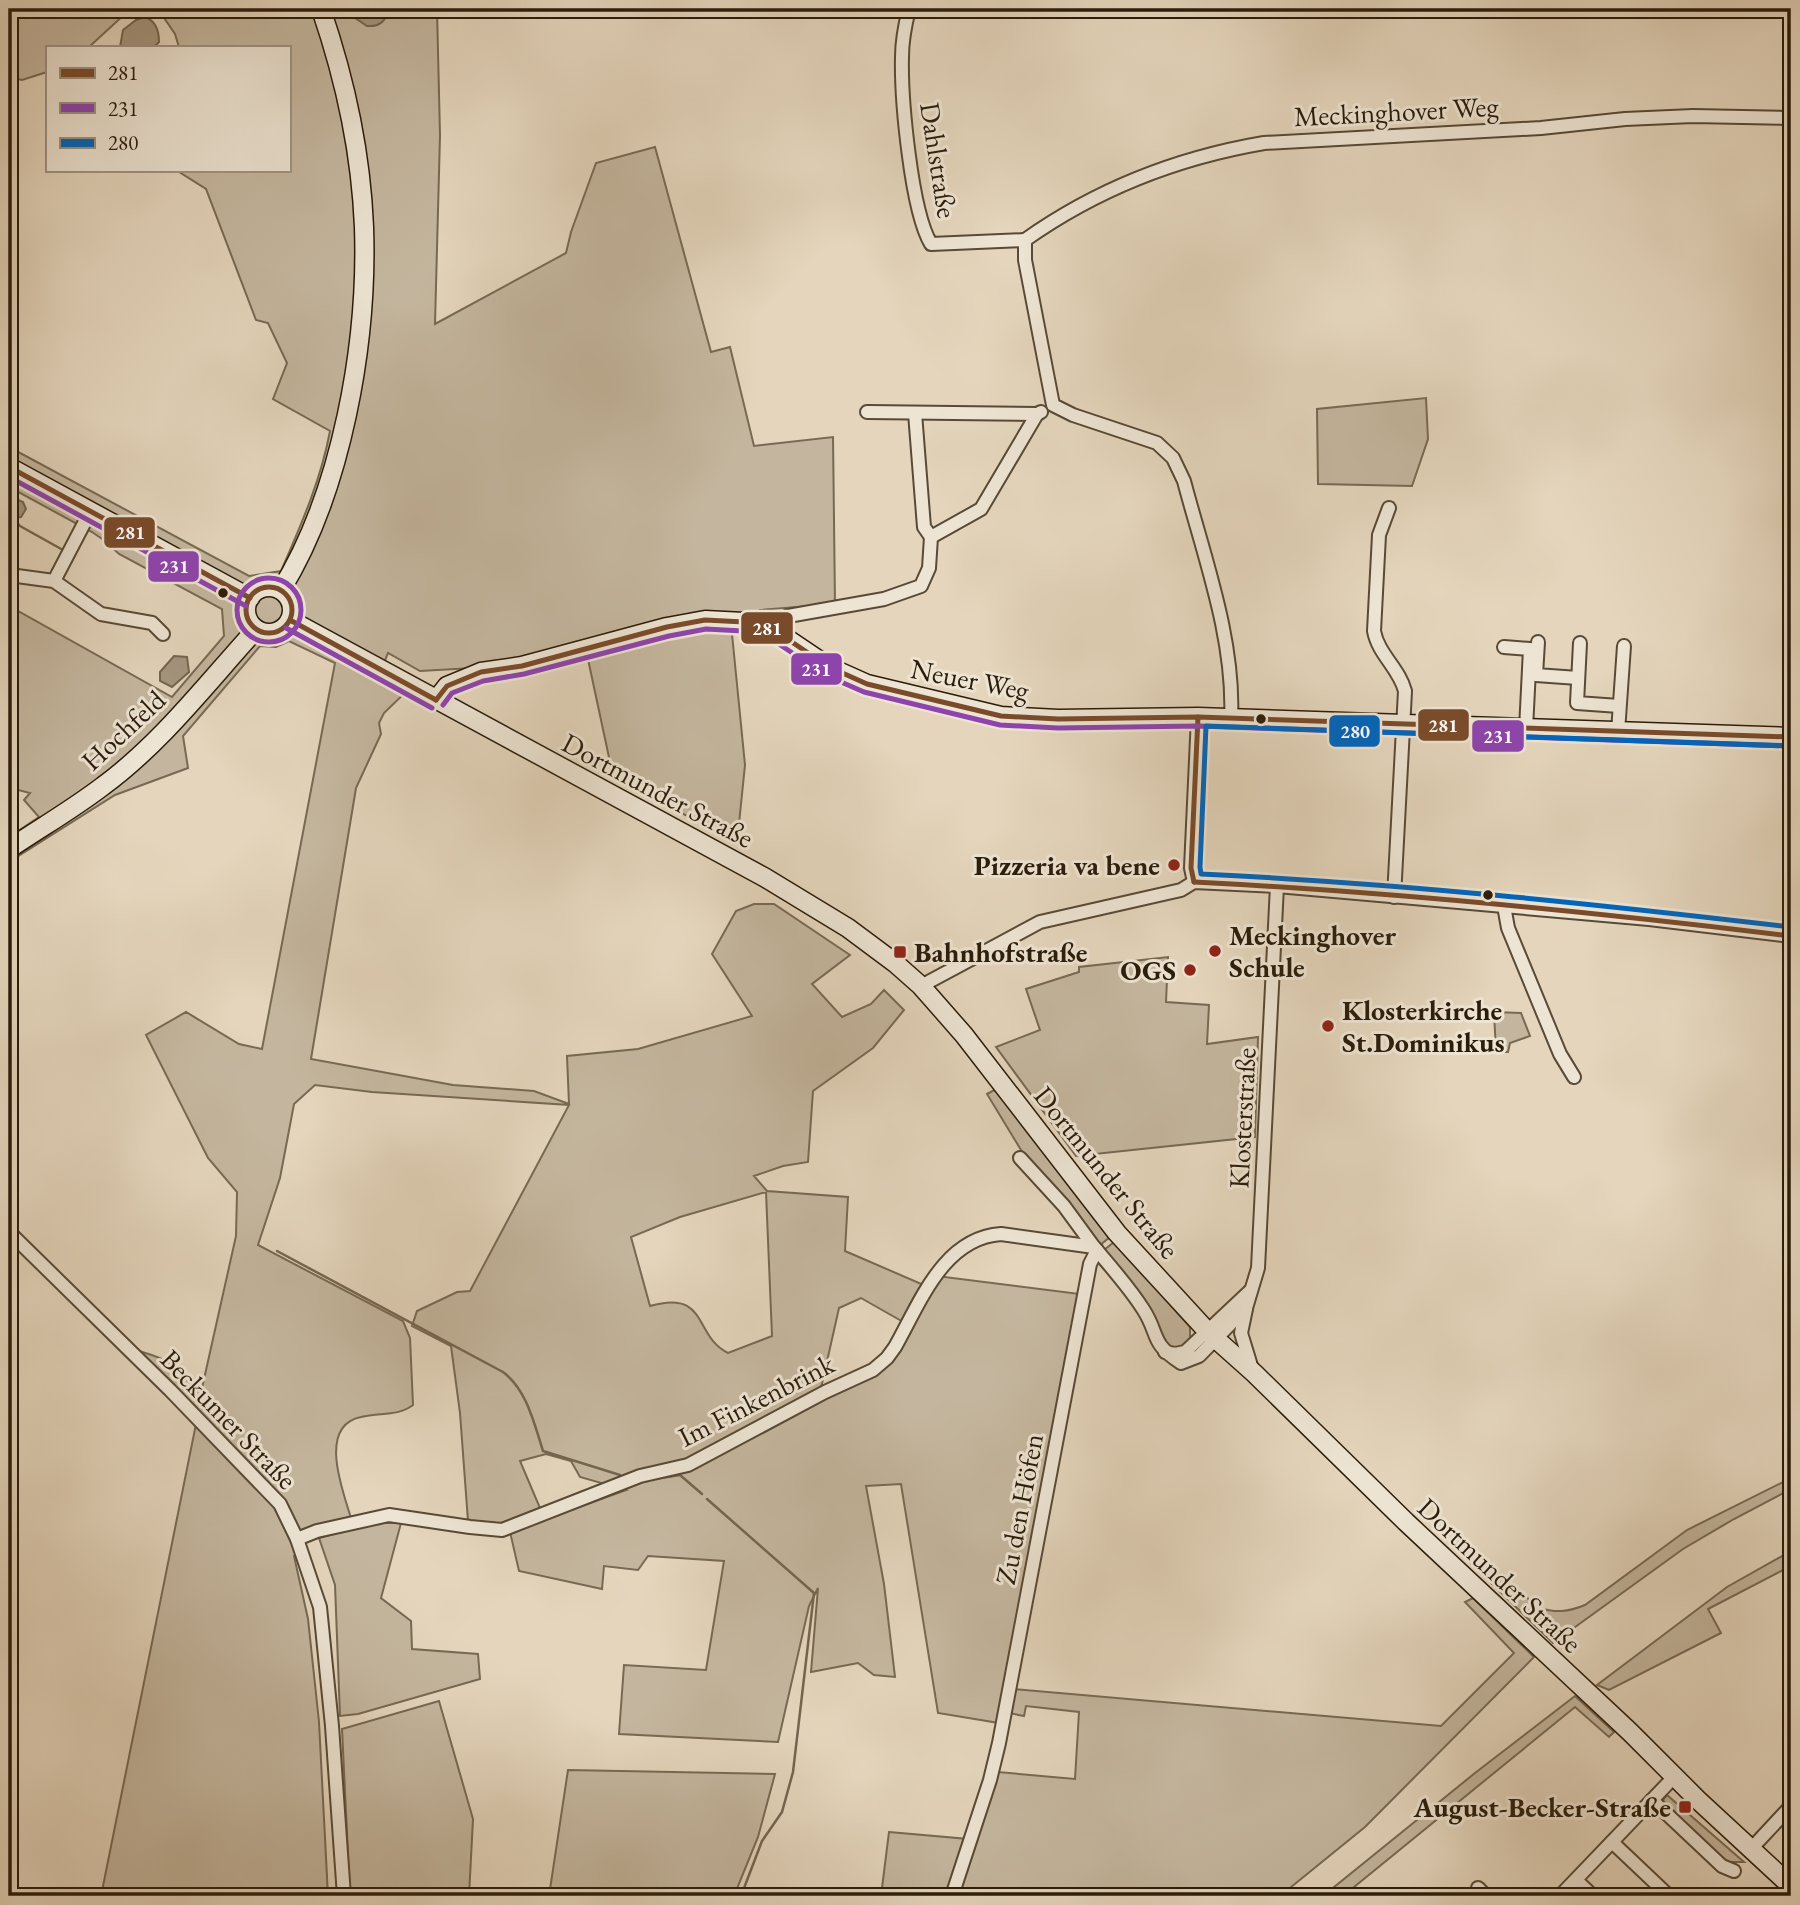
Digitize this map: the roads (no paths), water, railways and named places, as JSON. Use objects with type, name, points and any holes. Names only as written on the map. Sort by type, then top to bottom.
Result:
[{"type":"main road","points":[[281,590],[312,530],[332,475],[348,411],[361,303],[364,228],[357,154],[335,47],[321,9]]},
{"type":"main road","points":[[9,467],[250,598]]},
{"type":"main road","points":[[274,587],[281,590],[292,607],[290,620],[286,626],[273,633],[259,631],[253,627],[246,613],[250,598],[260,589],[274,587]]},
{"type":"main road","name":"Dortmunder Straße","points":[[290,620],[790,892],[848,928],[895,963],[921,986],[986,1063],[1117,1233],[1212,1335],[1399,1516],[1630,1731],[1674,1777],[1791,1886]]},
{"type":"main road","name":"Neuer Weg","points":[[436,700],[447,686],[481,672],[569,654],[667,627],[705,620],[744,622],[774,630],[828,667],[867,684],[1001,716],[1058,719],[1198,717],[1791,737]]},
{"type":"main road","name":"Hochfeld","points":[[9,849],[103,786],[128,766],[183,711],[250,636],[253,627]]},
{"type":"street","name":"Dahlstraße","points":[[909,9],[904,27],[902,56],[904,102],[914,182],[926,235],[931,244],[1025,240]]},
{"type":"street","name":"Meckinghover Weg","points":[[1025,240],[1055,219],[1134,178],[1220,150],[1264,143],[1541,128],[1625,119],[1747,115],[1791,118]]},
{"type":"street","points":[[1025,240],[1025,260],[1053,405]]},
{"type":"street","points":[[867,412],[1037,414],[1053,405]]},
{"type":"street","points":[[1053,405],[1073,415],[1157,443],[1173,458],[1184,481],[1228,656],[1233,688],[1231,719]]},
{"type":"street","points":[[774,630],[788,616],[884,599],[921,586],[929,568],[931,537],[925,527],[915,413]]},
{"type":"street","points":[[931,537],[981,509],[1037,414]]},
{"type":"street","points":[[1389,508],[1379,535],[1374,631],[1376,640],[1402,680],[1405,691],[1394,897]]},
{"type":"street","points":[[54,581],[90,512]]},
{"type":"street","points":[[9,571],[17,576],[54,581],[101,614],[152,623],[163,634]]},
{"type":"street","points":[[1526,729],[1538,642]]},
{"type":"street","points":[[1580,643],[1577,703],[1619,706]]},
{"type":"street","points":[[1618,732],[1624,646]]},
{"type":"street","points":[[1504,647],[1530,649],[1532,675]]},
{"type":"street","points":[[1532,675],[1578,678]]},
{"type":"street","points":[[1194,882],[1191,868],[1198,717]]},
{"type":"street","points":[[921,986],[1040,922],[1181,890],[1194,882],[1277,886],[1649,919],[1791,936]]},
{"type":"street","name":"Klosterstraße","points":[[1254,1373],[1241,1333],[1260,1251],[1277,886]]},
{"type":"street","points":[[1504,906],[1505,918],[1560,1054],[1574,1077]]},
{"type":"street","points":[[1020,1158],[1071,1214],[1145,1312],[1164,1352],[1181,1363],[1199,1356],[1212,1335],[1251,1289]]},
{"type":"street","name":"Beckumer Straße","points":[[9,1232],[280,1504],[297,1539],[320,1607],[332,1726],[344,1896]]},
{"type":"street","name":"Im Finkenbrink","points":[[297,1539],[317,1531],[389,1515],[502,1530],[640,1476],[688,1465],[882,1363],[895,1347],[935,1276],[967,1243],[1002,1234],[1096,1249]]},
{"type":"street","name":"Zu den Höfen","points":[[952,1896],[990,1780],[999,1743],[1090,1264],[1096,1249]]},
{"type":"street","points":[[1212,1335],[1246,1308]]},
{"type":"street","points":[[1560,1896],[1674,1777]]},
{"type":"street","points":[[1652,1800],[1722,1866],[1734,1871]]},
{"type":"street","points":[[1751,1849],[1791,1806]]},
{"type":"street","points":[[1612,1842],[1669,1896]]},
{"type":"street","points":[[1576,1880],[1593,1896]]},
{"type":"waterway","points":[[13,518],[20,526],[63,550]]},
{"type":"waterway","points":[[277,1251],[503,1372],[524,1398],[543,1451],[620,1475]]},
{"type":"waterway","points":[[654,1479],[680,1475],[702,1494]]},
{"type":"waterway","points":[[707,1499],[814,1593],[793,1772],[782,1812],[762,1841],[741,1896]]},
{"type":"place","name":"Pizzeria va bene","points":[[1174,865]]},
{"type":"place","name":"Meckinghover Schule","points":[[1215,951]]},
{"type":"place","name":"Bahnhofstraße","points":[[900,952]]},
{"type":"place","name":"OGS","points":[[1190,970]]},
{"type":"place","name":"Klosterkirche St.Dominikus","points":[[1328,1026]]},
{"type":"place","name":"August-Becker-Straße","points":[[1685,1807]]}]
